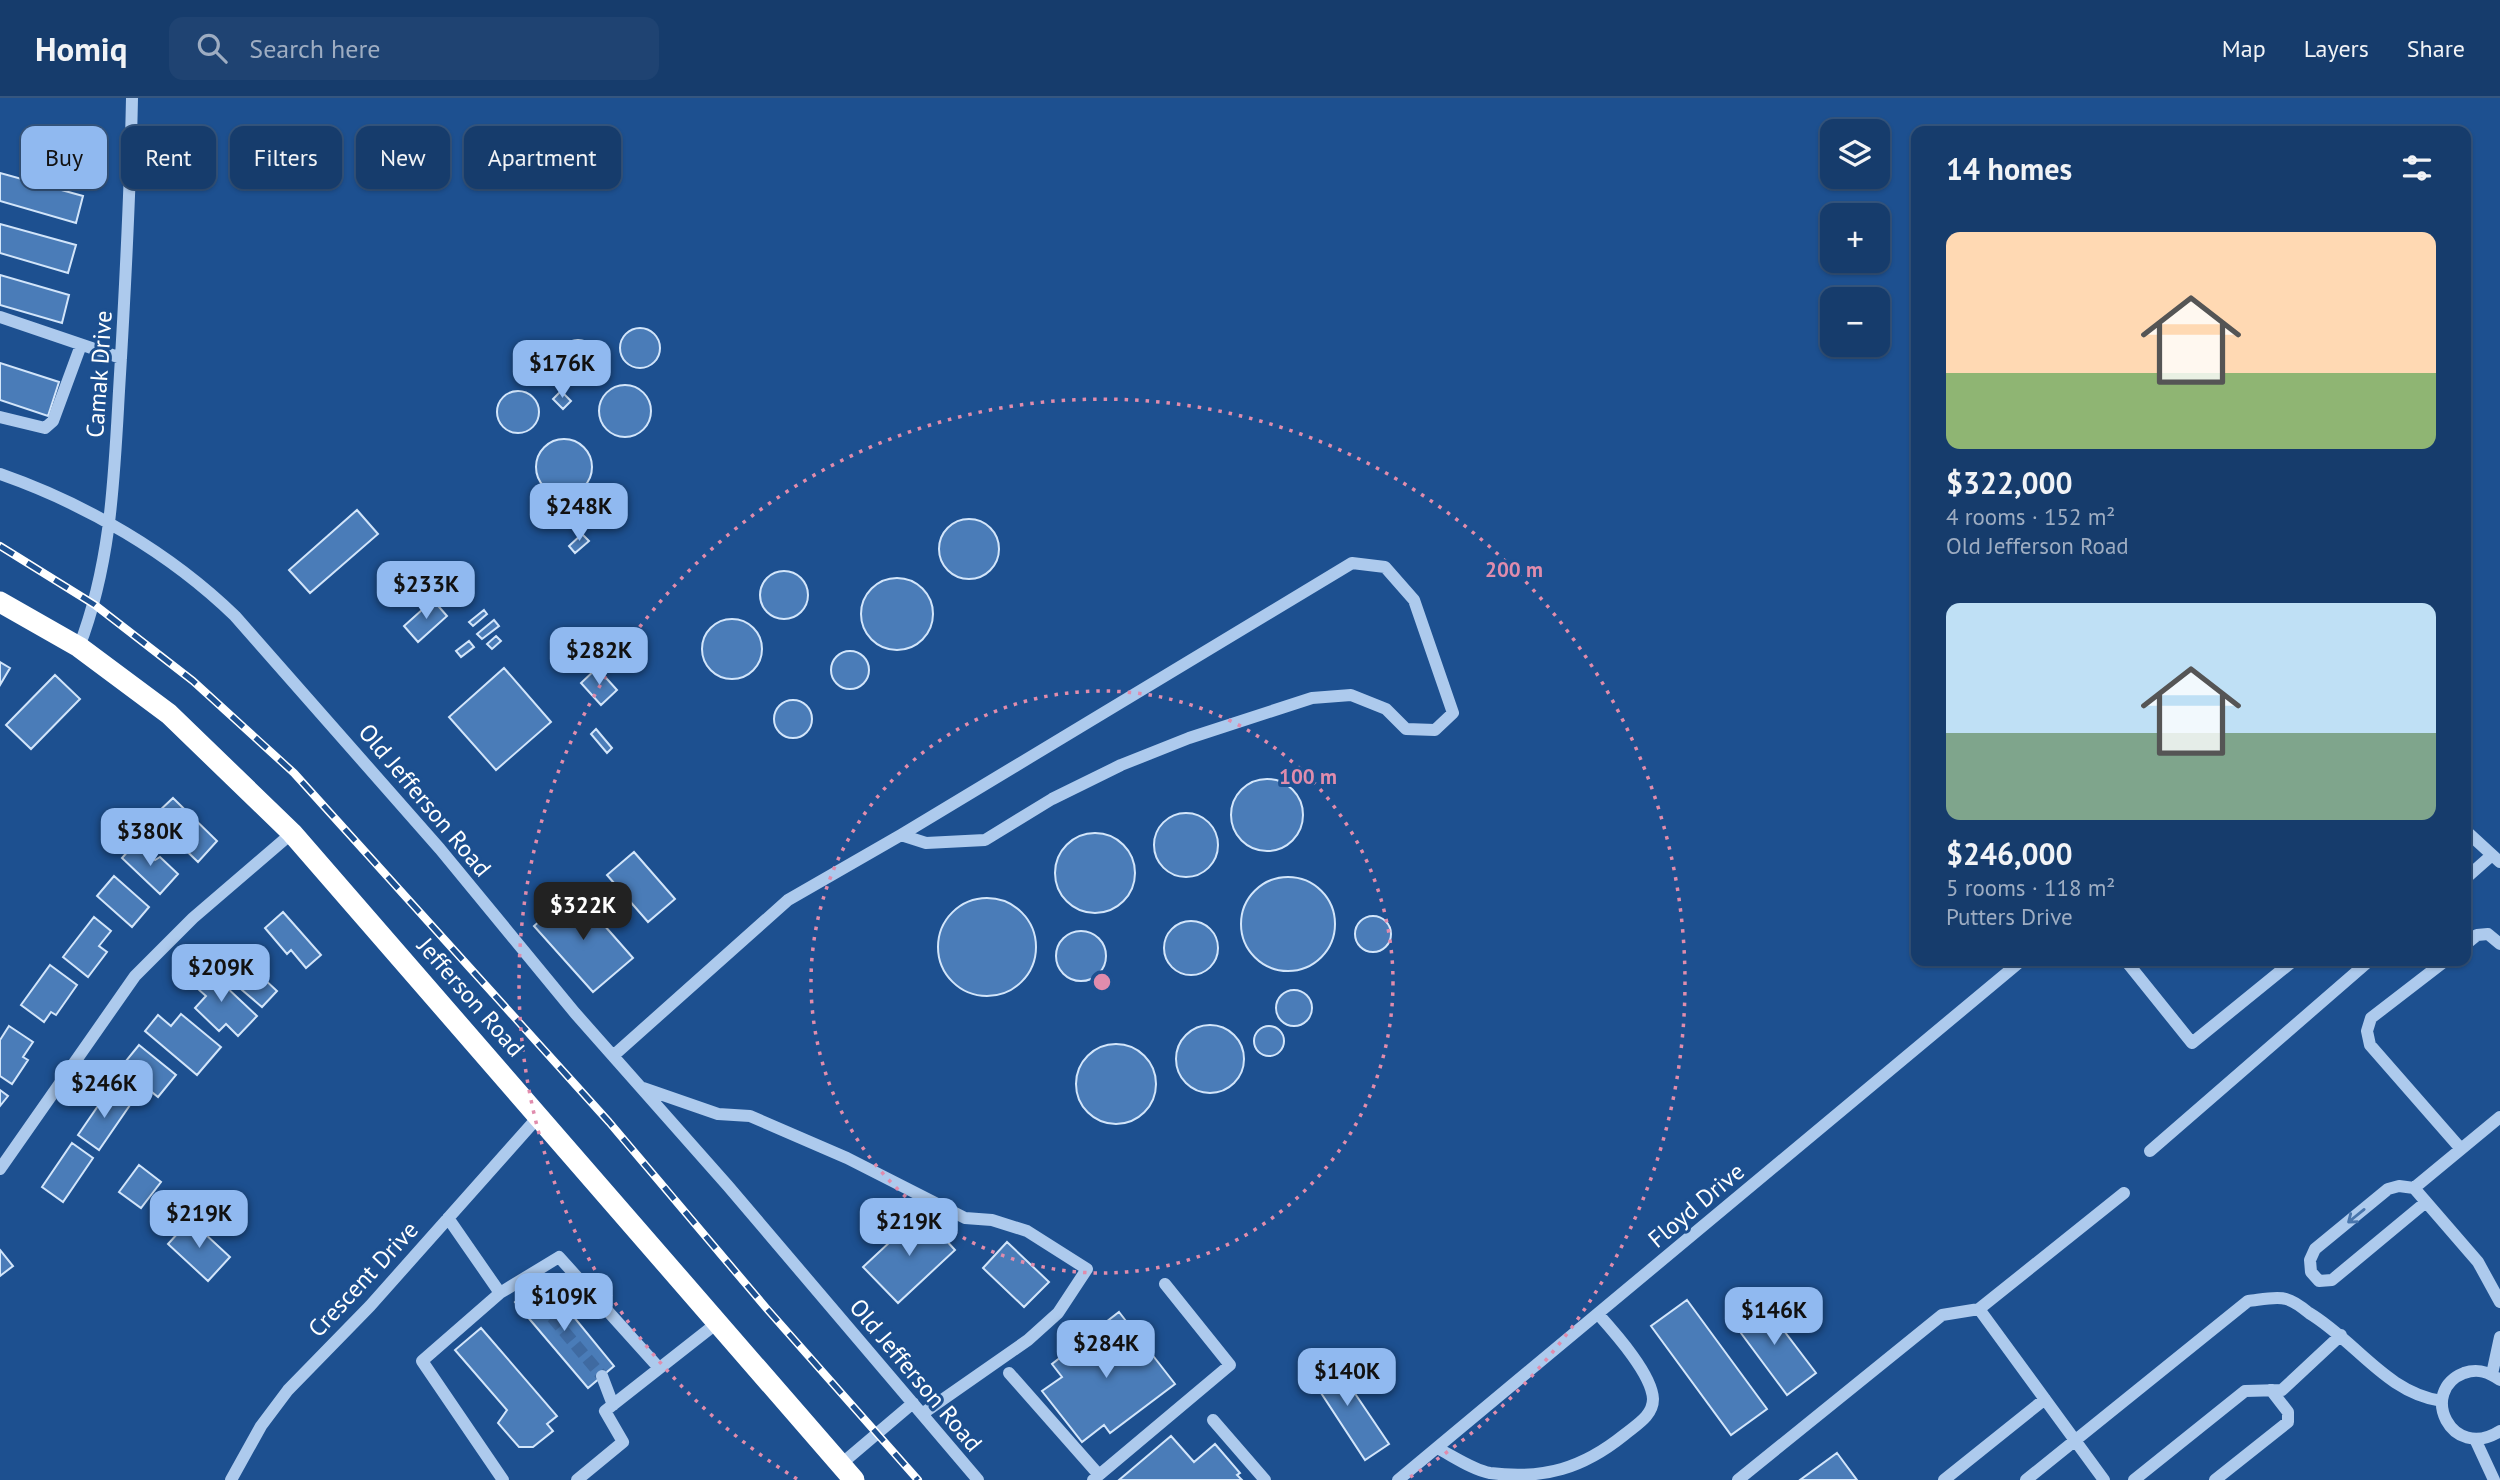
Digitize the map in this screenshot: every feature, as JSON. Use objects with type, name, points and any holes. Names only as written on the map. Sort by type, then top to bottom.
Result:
[{"type":"highway","name":"Jefferson Road","points":[[0,602],[79,648],[169,714],[292,833],[847,1473]]},
{"type":"street","name":"Camak Drive","points":[[79,648],[96,605],[109,525],[121,358],[132,98]]},
{"type":"street","points":[[0,317],[121,358]]},
{"type":"street","points":[[0,417],[45,428],[53,421],[81,345]]},
{"type":"street","name":"Old Jefferson Road","points":[[0,474],[53,494],[109,525],[189,575],[235,616],[361,757],[613,1056],[978,1480]]},
{"type":"street","points":[[613,1056],[788,900],[901,835],[1352,563],[1385,567],[1414,600],[1453,713],[1435,730],[1406,729],[1386,709],[1350,695],[1312,698],[1189,738],[1121,765],[1052,799],[985,840],[926,843],[901,835]]},
{"type":"street","points":[[0,1169],[135,976],[193,918],[292,833]]},
{"type":"street","points":[[2471,836],[2496,858],[2471,875]]},
{"type":"street","points":[[2471,940],[2477,935],[2488,934],[2500,944]]},
{"type":"street","name":"Floyd Drive","points":[[1398,1480],[2015,966]]},
{"type":"street","points":[[2130,966],[2192,1043],[2287,966]]},
{"type":"street","points":[[2150,1151],[2363,966]]},
{"type":"street","points":[[2439,966],[2371,1018],[2367,1031],[2370,1045],[2461,1149]]},
{"type":"street","points":[[641,1087],[718,1114],[750,1116],[848,1158],[965,1217],[992,1220],[1027,1231],[1087,1269],[1058,1313],[1028,1340],[922,1414]]},
{"type":"street","name":"Crescent Drive","points":[[231,1480],[261,1426],[288,1390],[370,1306],[538,1116]]},
{"type":"street","points":[[2426,1202],[2332,1280],[2319,1281],[2311,1272],[2310,1259],[2315,1249],[2388,1189],[2414,1188],[2500,1117]]},
{"type":"street","points":[[2414,1188],[2478,1262],[2500,1302]]},
{"type":"street","points":[[1738,1480],[1942,1315],[1979,1309],[2123,1193]]},
{"type":"street","points":[[448,1217],[505,1289],[528,1290]]},
{"type":"street","points":[[503,1480],[422,1361],[505,1289],[559,1257],[659,1368]]},
{"type":"street","points":[[1009,1373],[1096,1478],[1230,1365],[1165,1284]]},
{"type":"street","points":[[2026,1480],[2248,1301],[2286,1298],[2341,1335],[2358,1354],[2404,1390],[2424,1399],[2442,1401]]},
{"type":"street","points":[[1979,1309],[2104,1480]]},
{"type":"street","points":[[1437,1448],[1488,1473],[1542,1474],[1582,1465],[1648,1415],[1653,1398],[1641,1370],[1624,1343],[1598,1314]]},
{"type":"street","points":[[577,1480],[623,1442],[605,1411],[717,1323]]},
{"type":"street","points":[[2134,1480],[2148,1476],[2245,1391],[2282,1390],[2341,1335]]},
{"type":"street","points":[[2500,1337],[2496,1377],[2481,1371],[2459,1376],[2450,1383],[2442,1401],[2444,1416],[2449,1426],[2458,1434],[2475,1439],[2490,1437],[2500,1431]]},
{"type":"street","points":[[602,1376],[613,1405]]},
{"type":"street","points":[[2215,1480],[2288,1422],[2288,1412],[2271,1391]]},
{"type":"street","points":[[1944,1480],[2045,1399]]},
{"type":"street","points":[[847,1473],[913,1403]]},
{"type":"street","points":[[1213,1420],[1265,1480]]},
{"type":"street","points":[[2475,1439],[2494,1480]]},
{"type":"building","points":[[0,173],[21,179],[21,189],[58,189],[83,196],[76,223],[0,201]]},
{"type":"building","points":[[0,224],[76,245],[68,273],[0,253]]},
{"type":"building","points":[[0,275],[69,295],[62,323],[0,305]]},
{"type":"building","points":[[640,328],[654,334],[660,348],[654,362],[640,368],[626,362],[620,348],[626,334]]},
{"type":"building","points":[[578,340],[592,346],[598,360],[592,374],[578,380],[564,374],[558,360],[564,346]]},
{"type":"building","points":[[0,363],[59,382],[48,416],[0,400]]},
{"type":"building","points":[[625,385],[635,387],[643,393],[649,401],[649,421],[643,429],[635,435],[625,437],[615,435],[607,429],[601,421],[599,411],[601,401],[607,393],[615,387]]},
{"type":"building","points":[[518,391],[533,397],[539,412],[533,427],[518,433],[503,427],[497,412],[503,397]]},
{"type":"building","points":[[561,391],[571,401],[563,409],[553,399]]},
{"type":"building","points":[[558,439],[570,439],[580,443],[588,451],[592,467],[588,483],[580,491],[570,495],[558,495],[548,491],[540,483],[536,473],[536,461],[540,451],[548,443]]},
{"type":"building","points":[[357,510],[378,534],[310,593],[289,570]]},
{"type":"building","points":[[963,519],[975,519],[994,532],[999,549],[997,561],[986,574],[975,579],[963,579],[944,566],[939,555],[939,543],[952,524]]},
{"type":"building","points":[[582,534],[589,541],[575,553],[569,546]]},
{"type":"building","points":[[784,571],[801,578],[808,595],[801,612],[784,619],[767,612],[760,595],[767,578]]},
{"type":"building","points":[[904,578],[923,588],[931,600],[931,628],[923,640],[911,648],[890,650],[871,640],[863,628],[861,607],[871,588],[883,580]]},
{"type":"building","points":[[433,600],[447,616],[418,642],[404,626]]},
{"type":"building","points":[[484,610],[487,614],[473,626],[469,622]]},
{"type":"building","points":[[732,619],[749,624],[757,632],[762,649],[757,666],[749,674],[732,679],[715,674],[707,666],[702,649],[707,632],[715,624]]},
{"type":"building","points":[[494,620],[499,626],[482,639],[477,634]]},
{"type":"building","points":[[496,636],[501,641],[492,649],[487,644]]},
{"type":"building","points":[[469,641],[474,647],[461,657],[456,651]]},
{"type":"building","points":[[850,651],[863,657],[869,670],[863,683],[850,689],[837,683],[831,670],[837,657]]},
{"type":"building","points":[[0,662],[10,668],[0,685]]},
{"type":"building","points":[[504,668],[551,722],[496,770],[449,717]]},
{"type":"building","points":[[597,668],[617,690],[601,705],[581,683]]},
{"type":"building","points":[[55,675],[80,699],[31,749],[6,725]]},
{"type":"building","points":[[793,700],[806,706],[812,719],[806,732],[793,738],[780,732],[774,719],[780,706]]},
{"type":"building","points":[[596,729],[612,748],[607,753],[591,734]]},
{"type":"building","points":[[1274,779],[1293,789],[1301,801],[1301,829],[1293,841],[1281,849],[1260,851],[1241,841],[1233,829],[1231,808],[1241,789],[1253,781]]},
{"type":"building","points":[[173,798],[217,841],[198,862],[168,833],[173,829],[157,813]]},
{"type":"building","points":[[1186,813],[1204,819],[1212,827],[1218,845],[1212,863],[1204,871],[1186,877],[1168,871],[1160,863],[1154,845],[1160,827],[1168,819]]},
{"type":"building","points":[[1095,833],[1110,836],[1123,845],[1132,858],[1135,873],[1132,888],[1123,901],[1110,910],[1095,913],[1080,910],[1067,901],[1058,888],[1055,873],[1058,858],[1067,845],[1080,836]]},
{"type":"building","points":[[136,842],[155,860],[160,857],[178,874],[160,894],[122,858]]},
{"type":"building","points":[[634,852],[675,899],[648,922],[607,875]]},
{"type":"building","points":[[114,876],[149,907],[132,927],[97,896]]},
{"type":"building","points":[[1288,877],[1306,881],[1321,891],[1331,906],[1335,924],[1331,942],[1321,957],[1306,967],[1288,971],[1270,967],[1255,957],[1245,942],[1241,924],[1245,906],[1255,891],[1270,881]]},
{"type":"building","points":[[574,891],[633,958],[593,992],[534,926]]},
{"type":"building","points":[[987,898],[1006,902],[1021,913],[1032,928],[1036,947],[1032,966],[1021,981],[1006,992],[987,996],[968,992],[953,981],[942,966],[938,947],[942,928],[953,913],[968,902]]},
{"type":"building","points":[[283,912],[321,955],[306,968],[291,950],[287,954],[265,928]]},
{"type":"building","points":[[1373,916],[1386,921],[1391,934],[1386,947],[1373,952],[1360,947],[1355,934],[1360,921]]},
{"type":"building","points":[[94,917],[111,931],[99,946],[107,952],[88,977],[63,957]]},
{"type":"building","points":[[1191,921],[1210,929],[1218,948],[1210,967],[1191,975],[1172,967],[1164,948],[1172,929]]},
{"type":"building","points":[[1071,932],[1091,932],[1105,946],[1105,966],[1091,980],[1071,980],[1057,966],[1057,946]]},
{"type":"building","points":[[242,947],[268,972],[263,978],[277,991],[262,1007],[215,967],[231,950],[235,953]]},
{"type":"building","points":[[50,965],[77,985],[56,1015],[51,1012],[44,1022],[21,1005]]},
{"type":"building","points":[[204,966],[257,1016],[238,1036],[226,1024],[219,1031],[195,1008],[206,996],[189,981]]},
{"type":"building","points":[[1294,990],[1306,996],[1312,1008],[1306,1020],[1294,1026],[1282,1020],[1276,1008],[1282,996]]},
{"type":"building","points":[[181,1014],[221,1047],[197,1075],[145,1031],[158,1015],[171,1026]]},
{"type":"building","points":[[1210,1025],[1223,1028],[1234,1035],[1241,1046],[1244,1059],[1241,1072],[1234,1083],[1223,1090],[1210,1093],[1197,1090],[1186,1083],[1179,1072],[1176,1059],[1179,1046],[1186,1035],[1197,1028]]},
{"type":"building","points":[[9,1026],[33,1042],[23,1057],[28,1060],[12,1084],[0,1076],[0,1040]]},
{"type":"building","points":[[1269,1026],[1275,1027],[1283,1035],[1283,1047],[1275,1055],[1269,1056],[1263,1055],[1255,1047],[1254,1041],[1255,1035],[1263,1027]]},
{"type":"building","points":[[1116,1044],[1131,1047],[1144,1056],[1153,1069],[1156,1084],[1153,1099],[1144,1112],[1131,1121],[1116,1124],[1101,1121],[1088,1112],[1079,1099],[1076,1084],[1079,1069],[1088,1056],[1101,1047]]},
{"type":"building","points":[[139,1045],[176,1075],[158,1097],[121,1067]]},
{"type":"building","points":[[0,1090],[8,1096],[0,1106]]},
{"type":"building","points":[[109,1090],[130,1105],[99,1150],[78,1135]]},
{"type":"building","points":[[72,1143],[93,1158],[63,1202],[42,1187]]},
{"type":"building","points":[[139,1165],[161,1182],[141,1208],[119,1192]]},
{"type":"building","points":[[921,1213],[955,1250],[898,1303],[863,1267]]},
{"type":"building","points":[[190,1220],[230,1257],[208,1281],[168,1244]]},
{"type":"building","points":[[1007,1242],[1049,1282],[1024,1307],[983,1268]]},
{"type":"building","points":[[0,1250],[13,1266],[0,1276]]},
{"type":"building","points":[[542,1278],[614,1366],[588,1388],[515,1302]]},
{"type":"building","points":[[1760,1299],[1816,1373],[1787,1395],[1732,1321]]},
{"type":"building","points":[[1687,1300],[1767,1409],[1731,1435],[1651,1326]]},
{"type":"building","points":[[1119,1312],[1175,1384],[1110,1433],[1104,1425],[1082,1442],[1042,1391],[1062,1377],[1052,1364]]},
{"type":"building","points":[[481,1328],[557,1416],[547,1424],[553,1431],[533,1447],[519,1447],[498,1423],[507,1410],[455,1350]]},
{"type":"building","points":[[1329,1355],[1389,1444],[1365,1460],[1306,1370]]},
{"type":"building","points":[[1171,1436],[1194,1462],[1215,1444],[1240,1473],[1237,1475],[1242,1480],[1119,1480]]},
{"type":"building","points":[[1837,1453],[1857,1480],[1800,1480]]},
{"type":"tunnel","points":[[529,1290],[602,1376]]},
{"type":"railway","points":[[0,546],[95,605],[193,681],[294,773],[609,1122],[767,1309],[918,1480]]}]
